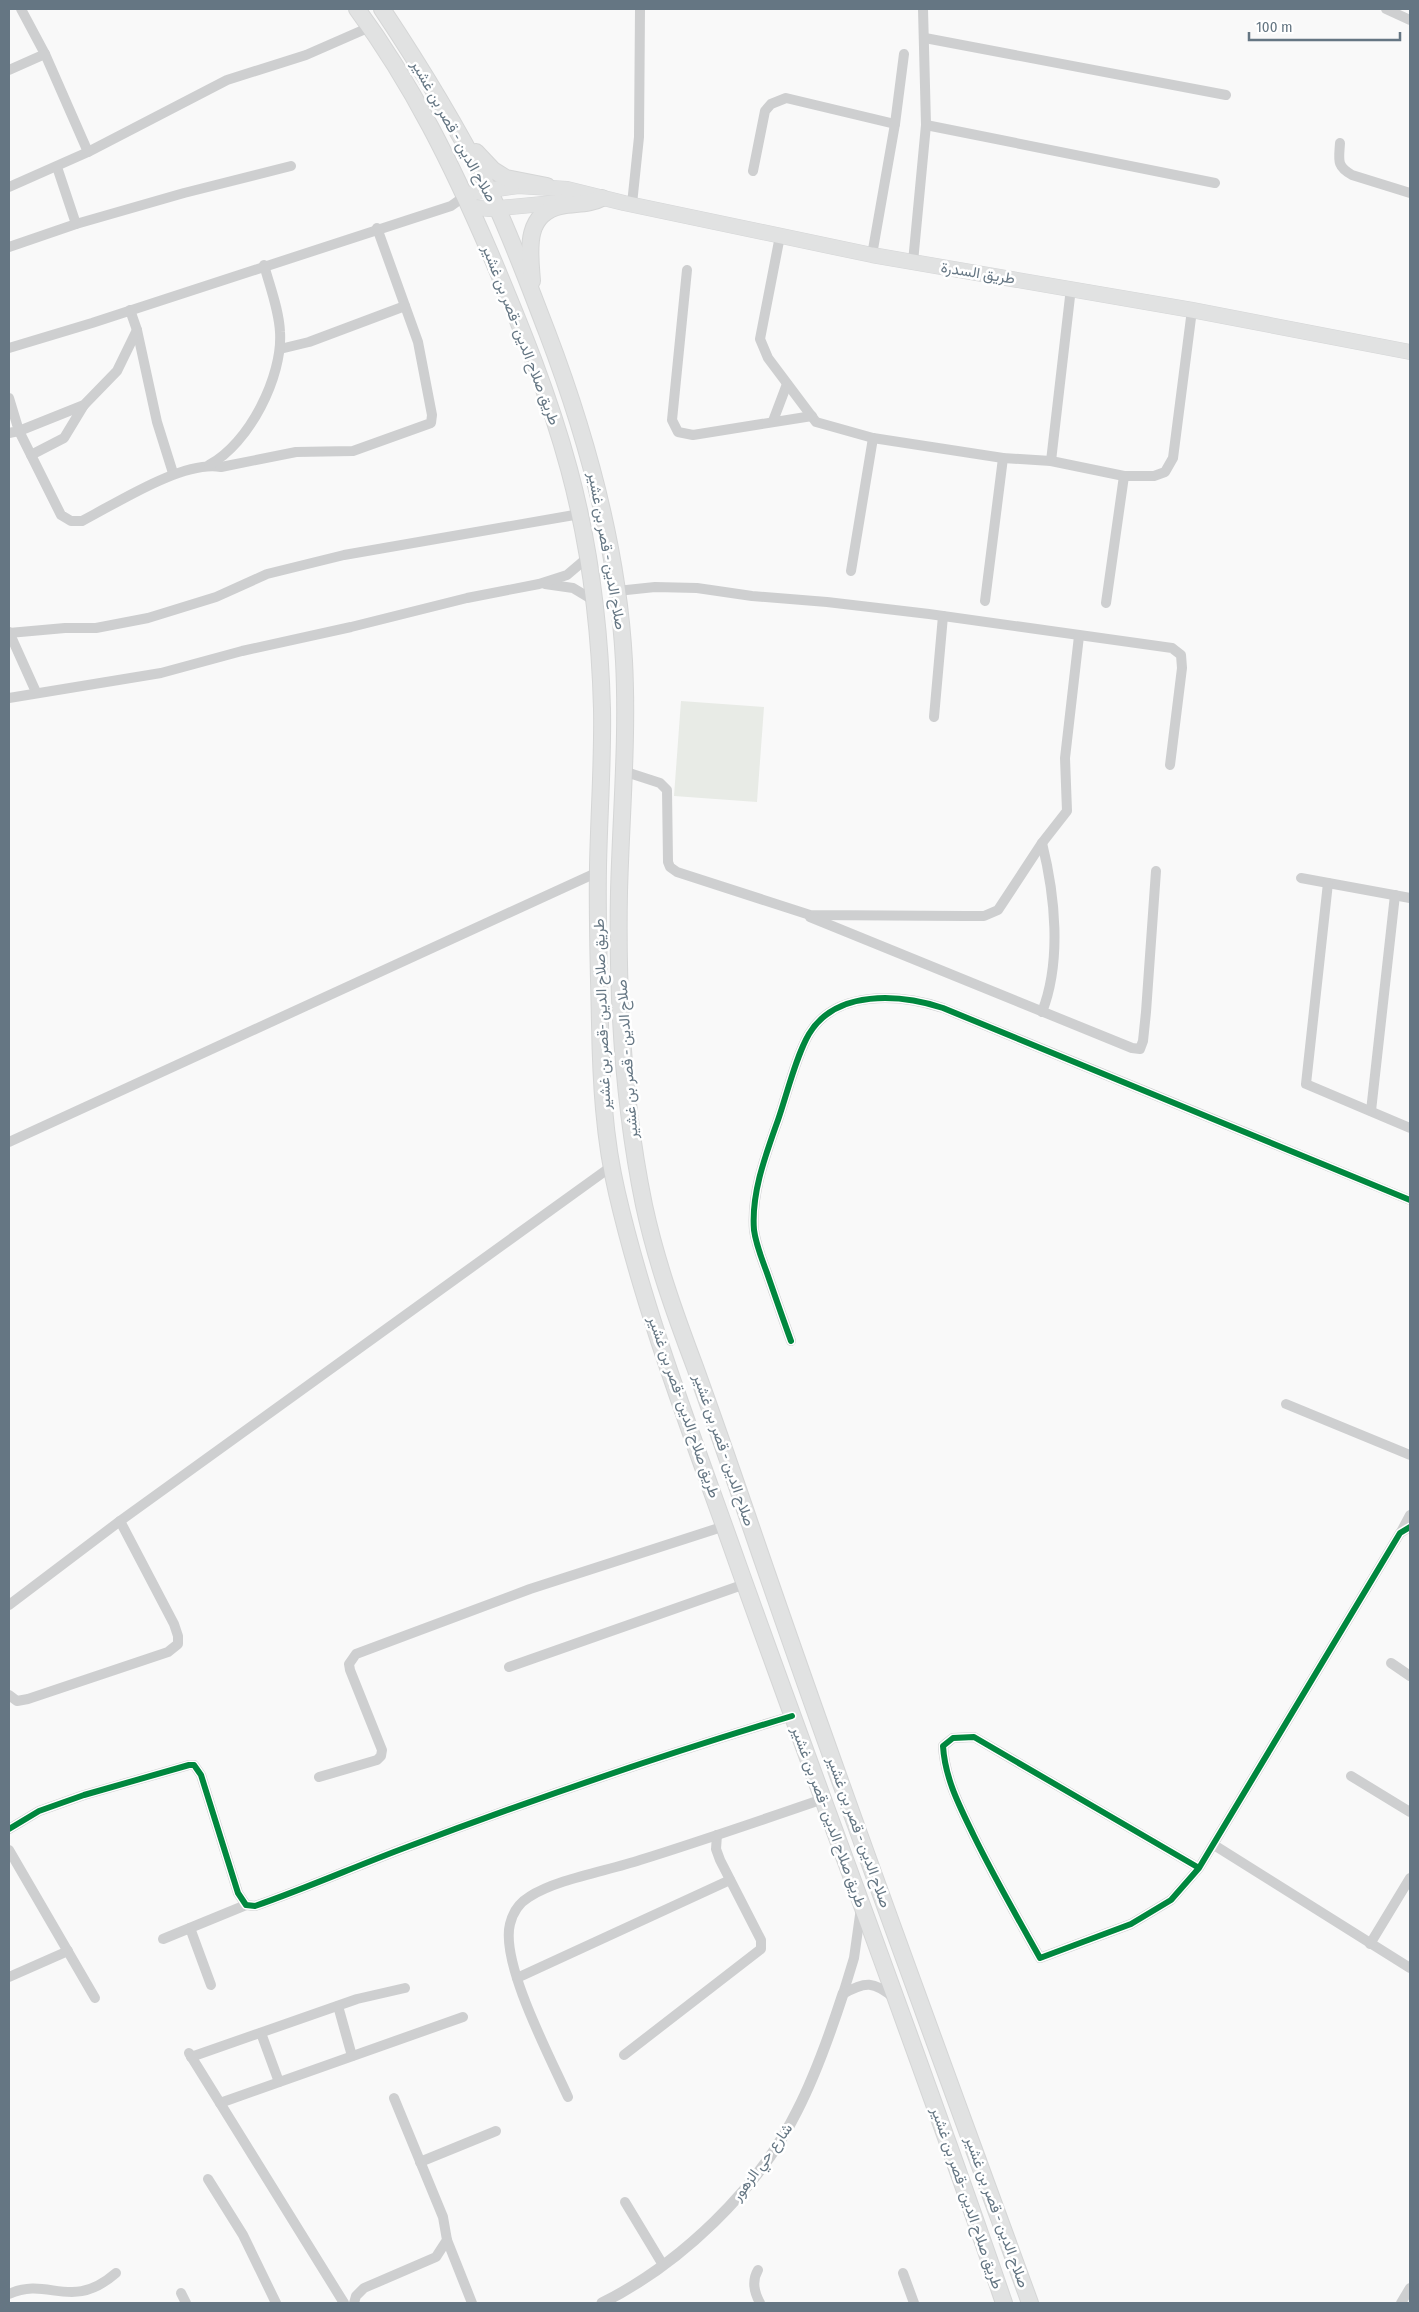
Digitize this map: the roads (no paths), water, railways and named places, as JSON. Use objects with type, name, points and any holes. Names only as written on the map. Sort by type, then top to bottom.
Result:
[{"type":"highway","name":"طريق صلاح الدين -قصر بن غشير","points":[[357,9],[426,115],[468,202],[540,375],[569,469],[580,514],[598,637],[602,716],[598,872],[601,1062],[603,1100],[612,1166],[638,1272],[717,1503],[861,1908],[951,2148],[1004,2303]]},
{"type":"highway","name":"صلاح الدين - قصر بن غشير","points":[[382,9],[458,131],[489,190],[534,298],[572,397],[584,434],[602,512],[617,591],[624,663],[619,900],[621,998],[626,1092],[632,1142],[644,1207],[667,1289],[816,1714],[1030,2303]]},
{"type":"highway","points":[[458,131],[479,156],[499,175],[513,181],[547,186]]},
{"type":"highway","points":[[534,298],[529,245],[532,232],[538,220],[555,208],[590,203],[602,198]]},
{"type":"highway","points":[[717,1503],[740,1495]]},
{"type":"main road","name":"طريق السدرة","points":[[468,202],[489,190],[518,186],[547,186],[872,255],[1071,288],[1410,352]]},
{"type":"main road","points":[[468,202],[497,208],[602,198]]},
{"type":"street","points":[[21,9],[45,54],[88,152]]},
{"type":"street","points":[[632,204],[639,137],[640,9]]},
{"type":"street","points":[[913,262],[926,126],[923,9]]},
{"type":"street","points":[[1386,9],[1410,20]]},
{"type":"street","points":[[9,187],[88,152],[227,80],[306,55],[370,27]]},
{"type":"street","points":[[925,38],[1226,95]]},
{"type":"street","points":[[9,70],[45,54]]},
{"type":"street","points":[[872,255],[895,124],[904,54]]},
{"type":"street","points":[[754,171],[765,111],[779,100],[786,98],[895,124]]},
{"type":"street","points":[[926,126],[1215,183]]},
{"type":"street","points":[[1340,144],[1339,161],[1345,171],[1410,193]]},
{"type":"street","points":[[9,247],[76,224],[184,193],[291,166]]},
{"type":"street","points":[[57,167],[76,224]]},
{"type":"street","points":[[9,348],[377,228],[468,202]]},
{"type":"street","points":[[209,465],[221,467],[296,452],[353,451],[431,423],[432,415],[418,342],[377,228]]},
{"type":"street","points":[[780,236],[760,339],[768,358],[816,422],[874,438],[1003,458],[1051,461],[1124,476],[1154,476],[1166,472],[1173,458],[1192,310]]},
{"type":"street","points":[[9,398],[14,432],[31,455],[61,515],[71,521],[82,521],[147,486],[165,480],[173,473],[209,465],[219,460],[251,423],[263,401],[280,349],[280,330],[264,265]]},
{"type":"street","points":[[687,270],[672,420],[678,432],[693,435],[812,416]]},
{"type":"street","points":[[1051,461],[1071,288]]},
{"type":"street","points":[[280,349],[310,342],[405,306]]},
{"type":"street","points":[[130,310],[137,330],[157,422],[173,473]]},
{"type":"street","points":[[31,455],[64,438],[84,405],[117,371],[137,330]]},
{"type":"street","points":[[773,421],[786,384]]},
{"type":"street","points":[[14,432],[84,405]]},
{"type":"street","points":[[851,571],[874,438]]},
{"type":"street","points":[[985,601],[1003,458]]},
{"type":"street","points":[[1106,603],[1124,476]]},
{"type":"street","points":[[36,692],[9,633],[65,628],[96,628],[148,618],[216,596],[267,574],[344,555],[580,514]]},
{"type":"street","points":[[9,698],[36,692],[160,673],[467,598],[539,584],[567,575],[587,558]]},
{"type":"street","points":[[539,584],[573,588],[592,600]]},
{"type":"street","points":[[617,591],[683,587],[943,616],[1172,648],[1181,655],[1182,668],[1170,765]]},
{"type":"street","points":[[934,718],[943,616]]},
{"type":"street","points":[[802,914],[966,916],[991,914],[998,910],[1042,843],[1067,811],[1065,758],[1079,636]]},
{"type":"street","points":[[623,771],[660,783],[666,790],[668,862],[670,867],[677,872],[802,914],[1132,1048],[1141,1047],[1146,1012],[1156,871]]},
{"type":"street","points":[[1042,843],[1052,881],[1054,950],[1051,985],[1042,1012]]},
{"type":"street","points":[[9,1142],[598,872]]},
{"type":"street","points":[[1301,878],[1410,898]]},
{"type":"street","points":[[1328,883],[1306,1084],[1410,1128]]},
{"type":"street","points":[[1371,1112],[1396,895]]},
{"type":"street","points":[[791,1341],[755,1237],[754,1210],[759,1183],[772,1139],[809,1034],[825,1016],[857,1000],[895,998],[924,1001],[1410,1200]]},
{"type":"street","points":[[9,1605],[120,1521],[612,1166]]},
{"type":"street","points":[[1286,1404],[1410,1455]]},
{"type":"street","points":[[1199,1868],[974,1737],[953,1738],[943,1746],[944,1760],[952,1789],[993,1875],[1040,1958],[1131,1924],[1170,1900],[1199,1868],[1410,1515]]},
{"type":"street","points":[[9,1696],[18,1701],[28,1699],[168,1652],[178,1644],[178,1636],[174,1624],[120,1521]]},
{"type":"street","points":[[319,1777],[377,1760],[382,1756],[382,1750],[350,1670],[349,1664],[356,1654],[530,1589],[725,1526]]},
{"type":"street","points":[[1400,1533],[1410,1526]]},
{"type":"street","points":[[509,1667],[745,1584]]},
{"type":"street","points":[[1391,1663],[1410,1676]]},
{"type":"street","points":[[162,1939],[246,1905],[255,1906],[272,1900],[406,1847],[636,1765],[792,1716]]},
{"type":"street","points":[[9,1829],[39,1811],[84,1795],[194,1765],[201,1775],[238,1893],[246,1905]]},
{"type":"street","points":[[1351,1776],[1410,1812]]},
{"type":"street","points":[[568,2097],[541,2038],[518,1978],[510,1950],[508,1932],[515,1910],[523,1901],[531,1896],[572,1880],[717,1835],[823,1799]]},
{"type":"street","points":[[624,2055],[760,1949],[761,1940],[716,1849],[717,1835]]},
{"type":"street","points":[[1214,1845],[1410,1968]]},
{"type":"street","points":[[9,1850],[95,1998]]},
{"type":"street","points":[[1370,1944],[1410,1878]]},
{"type":"street","points":[[518,1978],[730,1880]]},
{"type":"street","name":"شارع حي الزهور","points":[[602,2303],[663,2265],[690,2244],[726,2209],[779,2142],[797,2111],[819,2063],[854,1958],[861,1908]]},
{"type":"street","points":[[190,1928],[211,1985]]},
{"type":"street","points":[[9,1977],[68,1951]]},
{"type":"street","points":[[843,1994],[860,1986],[874,1985],[882,1988],[897,2000]]},
{"type":"street","points":[[344,2303],[190,2055],[338,2006],[405,1988]]},
{"type":"street","points":[[338,2006],[352,2056]]},
{"type":"street","points":[[220,2103],[463,2017]]},
{"type":"street","points":[[261,2033],[279,2082]]},
{"type":"street","points":[[394,2098],[446,2224],[447,2240],[472,2303]]},
{"type":"street","points":[[420,2162],[496,2131]]},
{"type":"street","points":[[208,2179],[242,2235],[276,2303]]},
{"type":"street","points":[[625,2202],[663,2265]]},
{"type":"street","points":[[354,2303],[356,2296],[364,2288],[436,2258],[447,2240]]},
{"type":"street","points":[[758,2270],[754,2276],[754,2286],[760,2303]]},
{"type":"street","points":[[9,2294],[24,2289],[69,2295],[83,2294],[106,2282],[116,2273]]},
{"type":"street","points":[[903,2273],[914,2303]]},
{"type":"street","points":[[1401,2303],[1410,2288]]},
{"type":"street","points":[[181,2293],[186,2303]]}]
